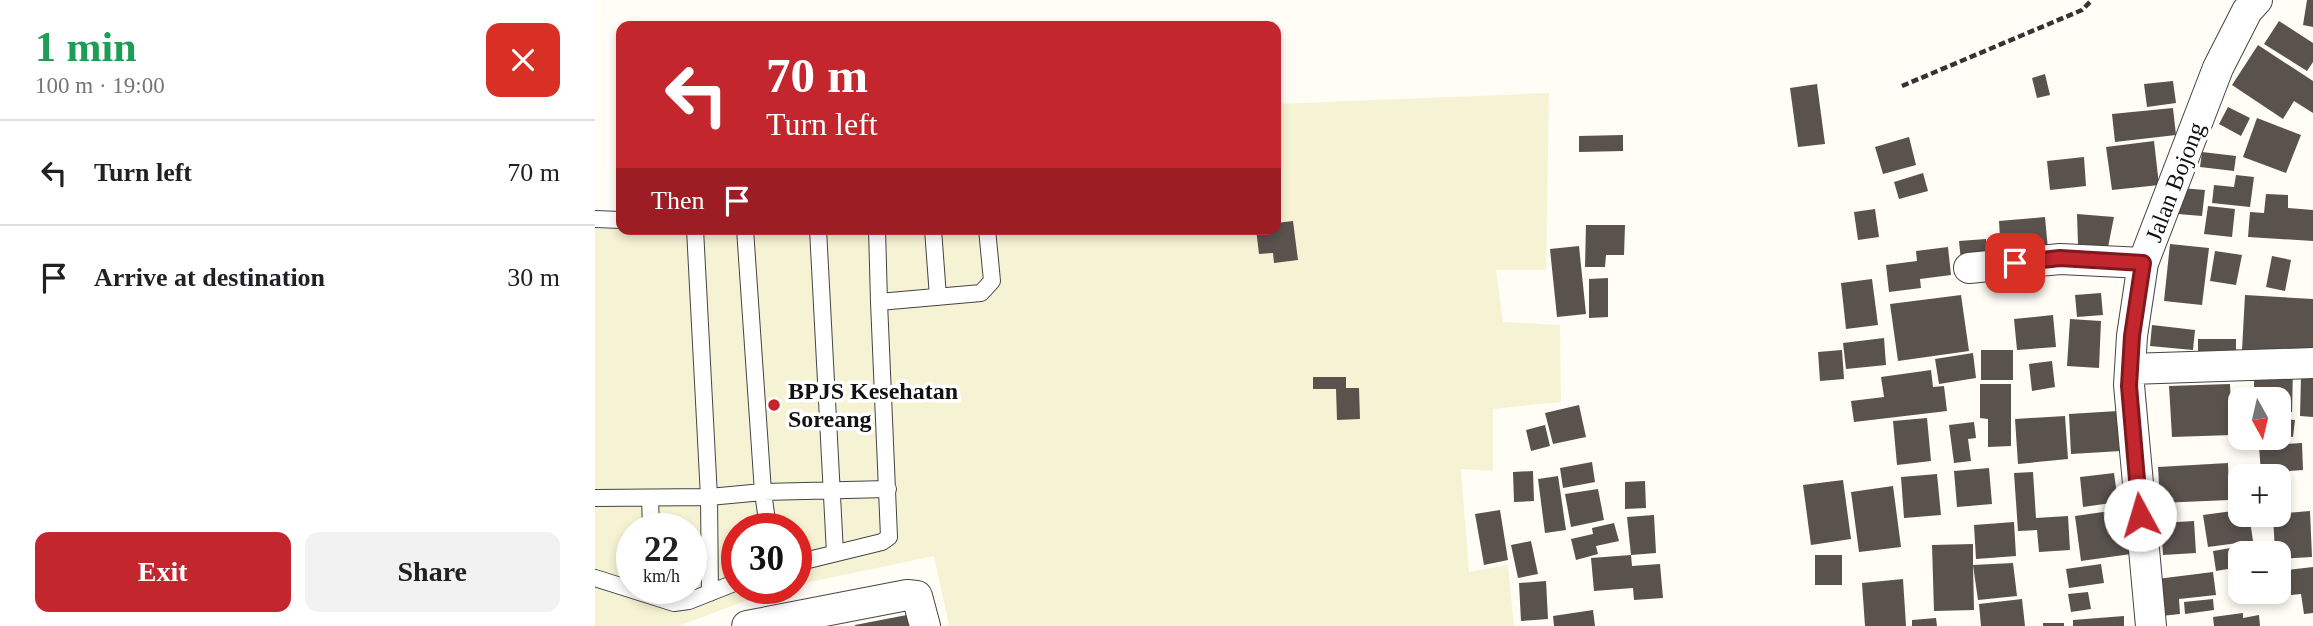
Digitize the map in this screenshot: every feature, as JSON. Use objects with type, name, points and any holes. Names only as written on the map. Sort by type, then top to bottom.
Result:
[{"type":"street","name":"Jalan Bojong","points":[[2151,626],[2131,432],[2130,369],[2143,263],[2218,68],[2246,11],[2257,0]]},
{"type":"street","points":[[1969,268],[2060,258],[2143,263]]},
{"type":"street","points":[[2130,369],[2313,363]]},
{"type":"street","points":[[747,626],[907,595],[917,596],[925,626]]},
{"type":"lane","points":[[595,219],[616,220]]},
{"type":"lane","points":[[695,235],[709,497],[710,593]]},
{"type":"lane","points":[[745,235],[766,513]]},
{"type":"lane","points":[[818,235],[835,554]]},
{"type":"lane","points":[[812,559],[882,542],[888,537],[877,235]]},
{"type":"lane","points":[[933,235],[938,297]]},
{"type":"lane","points":[[879,302],[981,293],[992,281],[988,235]]},
{"type":"lane","points":[[595,498],[709,497],[763,492],[888,489]]},
{"type":"lane","points":[[650,498],[650,513]]},
{"type":"lane","points":[[595,578],[616,583]]},
{"type":"lane","points":[[707,594],[721,589]]},
{"type":"path","points":[[1902,86],[2082,10],[2092,0]]},
{"type":"shaded area","points":[[1549,93],[1546,270],[1496,270],[1503,322],[1560,325],[1561,402],[1493,409],[1493,471],[1461,469],[1469,572],[1508,565],[1514,626],[949,626],[934,556],[812,582],[812,513],[721,513],[721,604],[737,604],[678,626],[595,626],[595,229],[616,229],[616,235],[1281,235],[1281,104]]},
{"type":"building","points":[[2307,0],[2313,0],[2313,27],[2303,25]]},
{"type":"building","points":[[2279,21],[2313,43],[2313,62],[2307,71],[2264,44]]},
{"type":"building","points":[[2258,45],[2313,81],[2313,113],[2294,101],[2283,119],[2232,85]]},
{"type":"building","points":[[2045,74],[2050,95],[2037,98],[2032,78]]},
{"type":"building","points":[[2173,81],[2176,103],[2147,107],[2144,84]]},
{"type":"building","points":[[1817,84],[1825,144],[1798,147],[1790,88]]},
{"type":"building","points":[[2228,107],[2250,118],[2241,136],[2219,124]]},
{"type":"building","points":[[2173,108],[2176,135],[2115,142],[2112,114]]},
{"type":"building","points":[[2257,118],[2301,135],[2286,173],[2243,157]]},
{"type":"building","points":[[1623,135],[1623,151],[1579,152],[1579,136]]},
{"type":"building","points":[[1909,137],[1916,165],[1883,174],[1875,147]]},
{"type":"building","points":[[2154,141],[2159,185],[2112,190],[2106,147]]},
{"type":"building","points":[[2202,152],[2236,156],[2234,171],[2200,167]]},
{"type":"building","points":[[2084,157],[2086,186],[2050,190],[2047,161]]},
{"type":"building","points":[[1923,173],[1928,191],[1899,199],[1894,182]]},
{"type":"building","points":[[2236,175],[2254,177],[2250,207],[2212,203],[2214,185],[2234,187]]},
{"type":"building","points":[[2181,188],[2205,190],[2202,216],[2178,214]]},
{"type":"building","points":[[2266,194],[2288,195],[2288,208],[2313,210],[2313,241],[2248,237],[2250,212],[2264,213]]},
{"type":"building","points":[[2208,206],[2235,209],[2232,237],[2204,234]]},
{"type":"building","points":[[1875,209],[1879,237],[1858,240],[1854,212]]},
{"type":"building","points":[[2077,214],[2114,217],[2108,247],[2078,244]]},
{"type":"building","points":[[2045,217],[2048,250],[2001,254],[1999,221]]},
{"type":"building","points":[[1293,221],[1298,260],[1274,263],[1273,253],[1259,254],[1257,235],[1281,235],[1281,222]]},
{"type":"building","points":[[1586,225],[1625,225],[1624,255],[1606,255],[1605,267],[1585,267]]},
{"type":"building","points":[[1986,239],[1986,256],[1961,261],[1959,241]]},
{"type":"building","points":[[2170,244],[2209,248],[2202,305],[2164,301]]},
{"type":"building","points":[[1579,246],[1586,314],[1557,317],[1550,249]]},
{"type":"building","points":[[1948,247],[1951,275],[1920,279],[1921,288],[1889,292],[1886,265],[1917,261],[1916,251]]},
{"type":"building","points":[[2215,251],[2242,255],[2236,285],[2210,281]]},
{"type":"building","points":[[2272,256],[2291,260],[2285,291],[2266,287]]},
{"type":"building","points":[[1608,278],[1608,317],[1589,318],[1589,279]]},
{"type":"building","points":[[1872,279],[1878,325],[1846,329],[1841,283]]},
{"type":"building","points":[[2101,293],[2103,315],[2077,317],[2075,295]]},
{"type":"building","points":[[1961,295],[1969,351],[1898,361],[1890,304]]},
{"type":"building","points":[[2245,295],[2313,299],[2313,354],[2242,350]]},
{"type":"building","points":[[2053,315],[2056,347],[2017,350],[2014,319]]},
{"type":"building","points":[[2070,319],[2101,321],[2099,368],[2067,366]]},
{"type":"building","points":[[2152,325],[2195,330],[2193,350],[2150,346]]},
{"type":"building","points":[[1884,338],[1886,365],[1846,369],[1843,343]]},
{"type":"building","points":[[2198,339],[2236,339],[2236,360],[2198,360]]},
{"type":"building","points":[[1842,350],[1844,379],[1820,381],[1818,352]]},
{"type":"building","points":[[1981,350],[2013,350],[2013,380],[1981,380]]},
{"type":"building","points":[[1973,353],[1976,378],[1939,384],[1935,359]]},
{"type":"building","points":[[2052,361],[2055,387],[2032,391],[2029,364]]},
{"type":"building","points":[[2254,369],[2293,369],[2292,412],[2291,387],[2254,387]]},
{"type":"building","points":[[1931,370],[1933,387],[1944,386],[1947,411],[1854,422],[1851,401],[1884,397],[1881,377]]},
{"type":"building","points":[[2301,376],[2313,376],[2313,417],[2300,416]]},
{"type":"building","points":[[1313,377],[1346,377],[1346,388],[1359,388],[1360,419],[1337,420],[1336,389],[1313,389]]},
{"type":"building","points":[[1980,384],[2011,384],[2011,446],[1988,447],[1988,419],[1980,418]]},
{"type":"building","points":[[2230,384],[2228,435],[2172,437],[2169,386]]},
{"type":"building","points":[[1579,405],[1586,437],[1553,444],[1545,413]]},
{"type":"building","points":[[2118,411],[2121,451],[2071,454],[2069,414]]},
{"type":"building","points":[[2065,416],[2068,459],[2018,464],[2015,419]]},
{"type":"building","points":[[1927,418],[1931,461],[1897,465],[1893,421]]},
{"type":"building","points":[[2291,420],[2295,420],[2291,437]]},
{"type":"building","points":[[1974,422],[1976,438],[1968,439],[1971,461],[1954,463],[1949,425]]},
{"type":"building","points":[[1545,425],[1550,446],[1531,451],[1526,430]]},
{"type":"building","points":[[2302,443],[2303,470],[2291,471],[2291,464],[2260,464],[2259,450],[2291,450],[2291,444]]},
{"type":"building","points":[[1592,462],[1595,482],[1563,488],[1560,468]]},
{"type":"building","points":[[2228,463],[2228,500],[2160,503],[2158,467]]},
{"type":"building","points":[[1989,468],[1992,504],[1957,507],[1954,471]]},
{"type":"building","points":[[1533,471],[1534,501],[1514,502],[1513,472]]},
{"type":"building","points":[[2033,472],[2036,518],[2068,516],[2070,550],[2039,552],[2037,530],[2018,531],[2014,473]]},
{"type":"building","points":[[2114,473],[2118,502],[2083,507],[2080,477]]},
{"type":"building","points":[[1937,474],[1941,515],[1904,518],[1901,477]]},
{"type":"building","points":[[1558,476],[1566,530],[1545,533],[1538,479]]},
{"type":"building","points":[[1843,480],[1851,539],[1811,545],[1803,485]]},
{"type":"building","points":[[1645,481],[1646,508],[1625,509],[1625,482]]},
{"type":"building","points":[[1893,486],[1901,547],[1859,552],[1851,492]]},
{"type":"building","points":[[1598,489],[1604,520],[1571,527],[1565,494]]},
{"type":"building","points":[[2124,509],[2131,554],[2081,561],[2075,516]]},
{"type":"building","points":[[1500,510],[1508,560],[1484,565],[1475,514]]},
{"type":"building","points":[[2310,511],[2312,557],[2291,558],[2291,541],[2274,541],[2274,527],[2291,527],[2291,513]]},
{"type":"building","points":[[2228,512],[2228,527],[2251,527],[2253,541],[2228,541],[2228,544],[2208,547],[2203,515]]},
{"type":"building","points":[[1654,515],[1656,553],[1631,555],[1627,517]]},
{"type":"building","points":[[2194,521],[2196,553],[2163,555],[2161,523]]},
{"type":"building","points":[[2014,522],[2016,556],[1976,559],[1974,525]]},
{"type":"building","points":[[1614,523],[1619,541],[1596,546],[1598,554],[1576,560],[1571,539],[1593,534],[1592,528]]},
{"type":"building","points":[[1531,541],[1538,574],[1518,578],[1511,545]]},
{"type":"building","points":[[1973,544],[1974,610],[1934,611],[1932,545]]},
{"type":"building","points":[[2228,548],[2228,569],[2216,571],[2213,551]]},
{"type":"building","points":[[1631,555],[1632,566],[1660,564],[1663,598],[1634,600],[1633,588],[1594,591],[1591,558]]},
{"type":"building","points":[[1815,555],[1842,555],[1842,585],[1815,585]]},
{"type":"building","points":[[2013,563],[2017,596],[1978,600],[1973,565]]},
{"type":"building","points":[[2101,564],[2104,583],[2069,588],[2066,569]]},
{"type":"building","points":[[2313,567],[2313,613],[2304,614],[2301,594],[2291,595],[2291,570]]},
{"type":"building","points":[[2213,572],[2216,595],[2179,599],[2180,614],[2161,616],[2157,579]]},
{"type":"building","points":[[1903,579],[1906,626],[1865,626],[1862,583]]},
{"type":"building","points":[[1546,581],[1548,619],[1521,621],[1519,583]]},
{"type":"building","points":[[2088,592],[2091,609],[2071,612],[2068,594]]},
{"type":"building","points":[[2022,599],[2025,626],[1981,626],[1979,604]]},
{"type":"building","points":[[2213,599],[2214,610],[2185,614],[2184,602]]},
{"type":"building","points":[[1593,610],[1595,626],[1554,626],[1553,616]]},
{"type":"building","points":[[2243,613],[2243,618],[2259,615],[2260,626],[2214,626],[2213,617]]},
{"type":"building","points":[[912,614],[914,626],[855,626],[855,625]]},
{"type":"building","points":[[2124,616],[2124,626],[2073,626],[2073,620]]},
{"type":"building","points":[[1936,618],[1937,626],[1912,626],[1912,620]]},
{"type":"building","points":[[2043,623],[2064,623],[2064,626],[2043,626]]},
{"type":"place","name":"BPJS Kesehatan Soreang","points":[[774,405]]},
{"type":"route","points":[[2015,263],[2060,258],[2143,263],[2132,336],[2129,386],[2140,515]]}]
